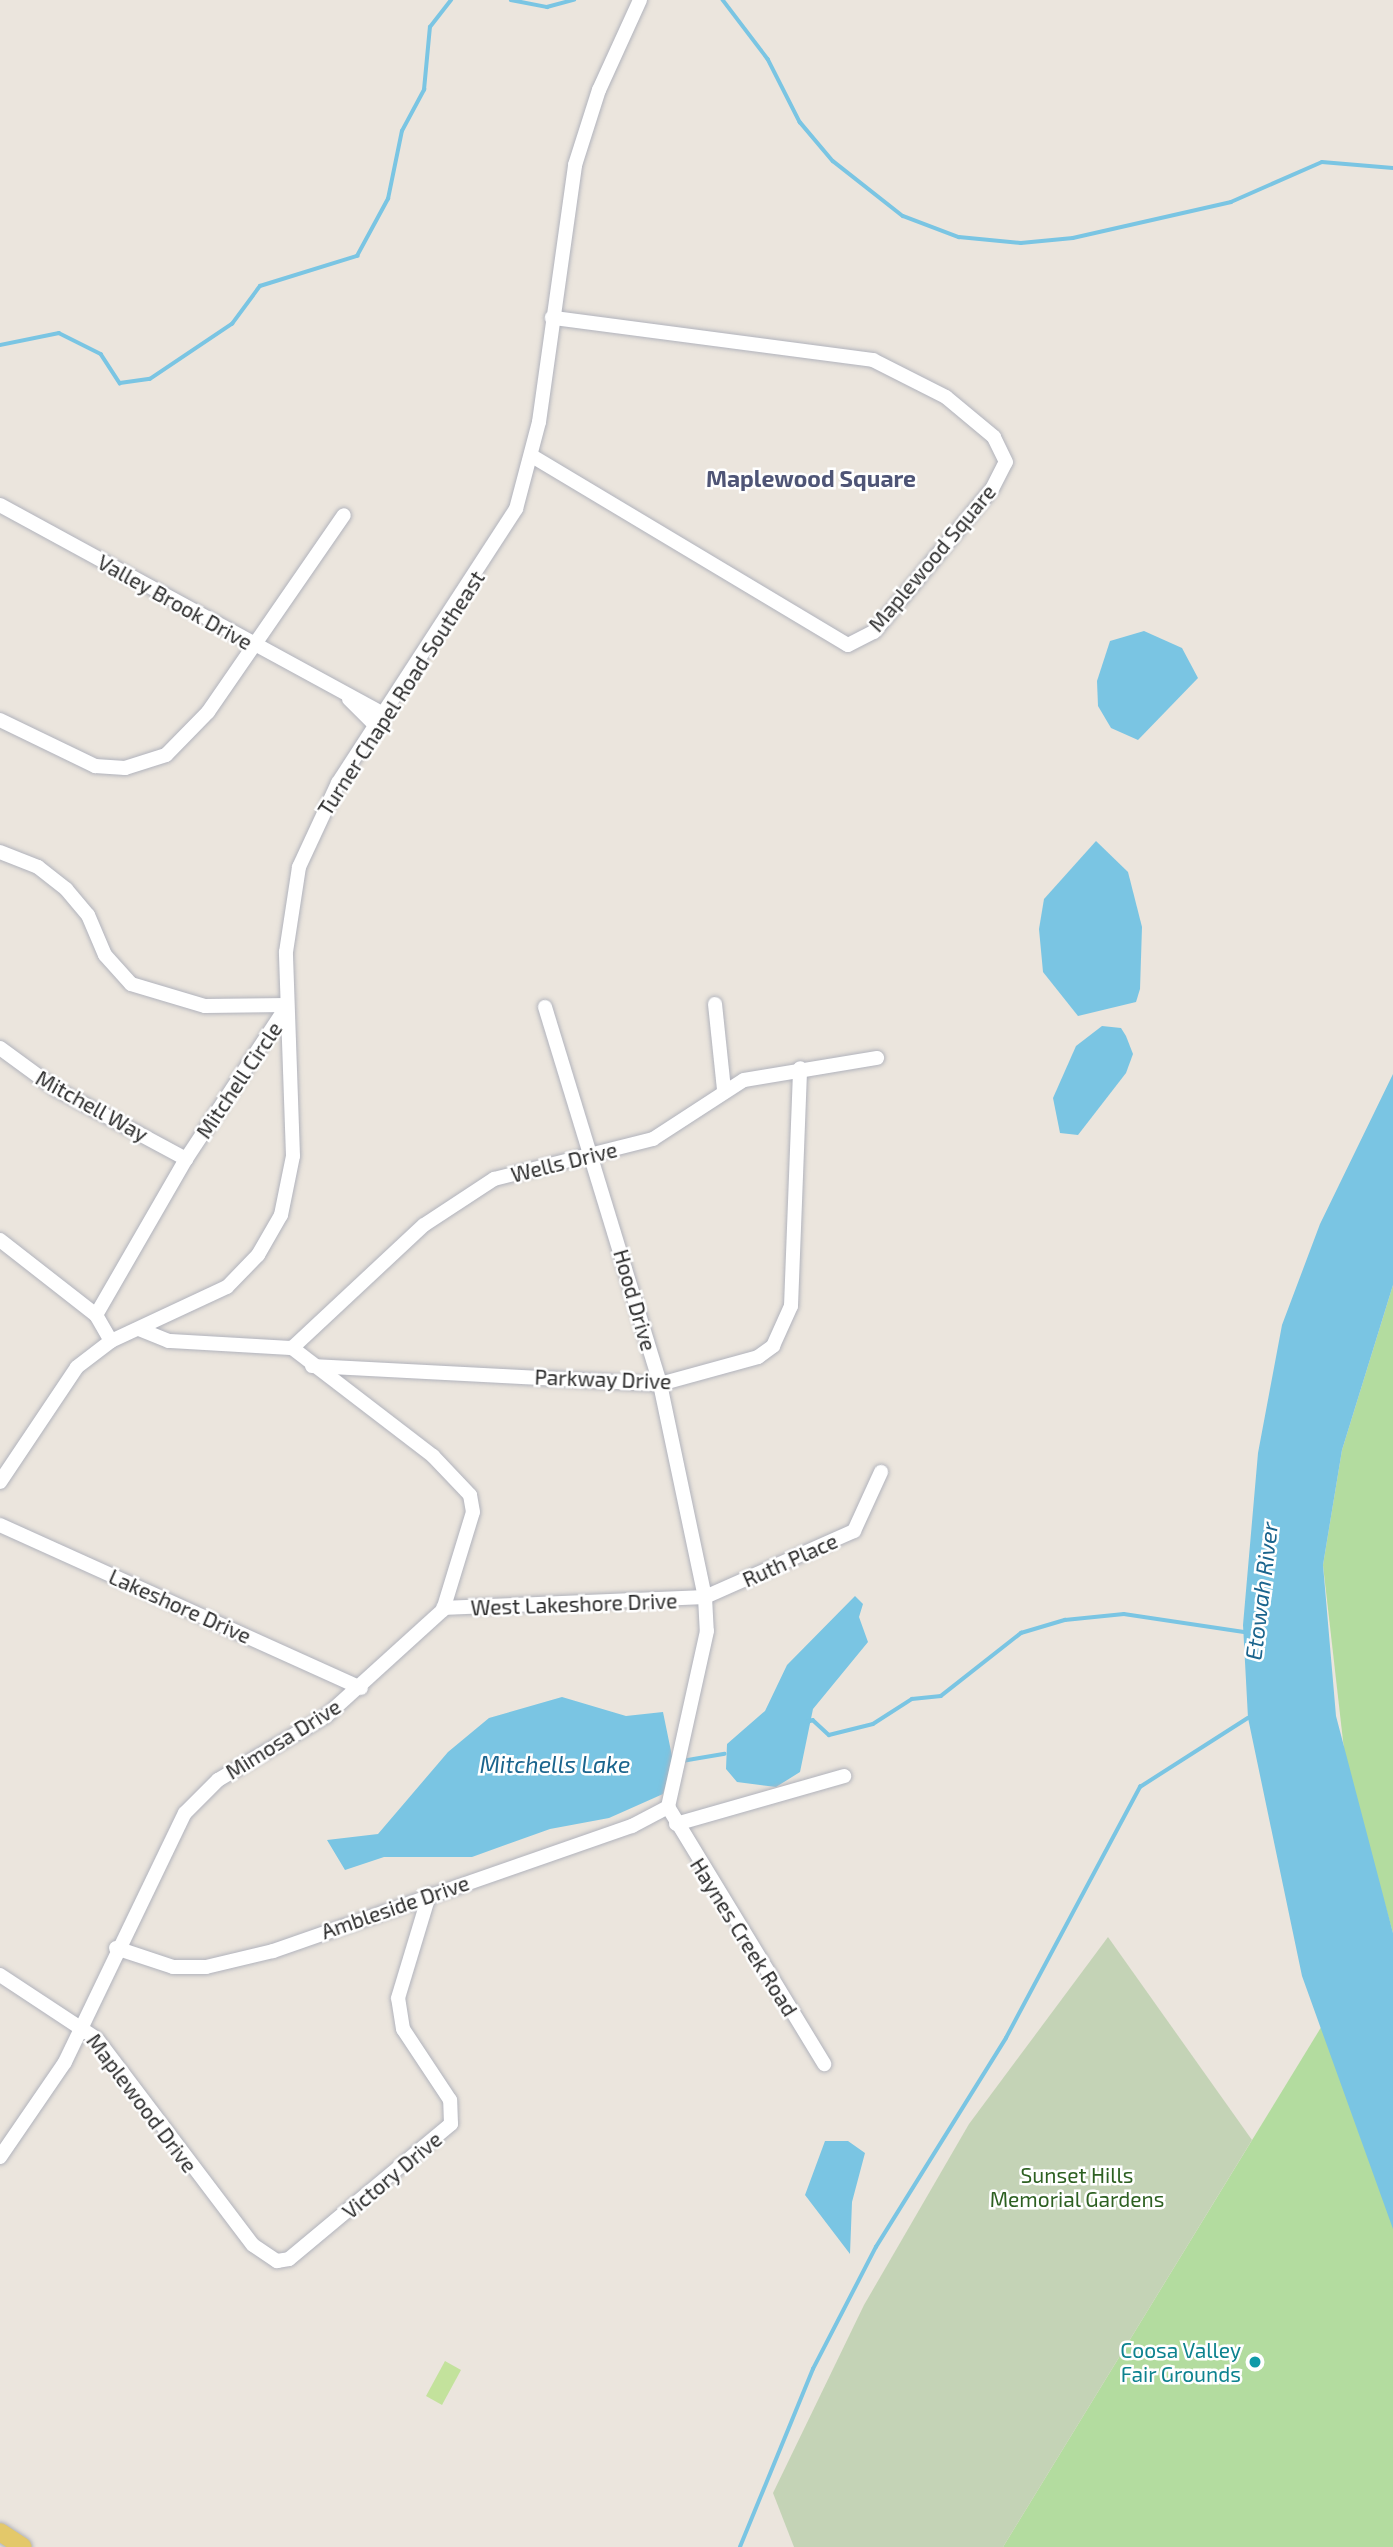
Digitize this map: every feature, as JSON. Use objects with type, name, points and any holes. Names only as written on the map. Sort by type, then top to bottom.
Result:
[{"type":"main road","points":[[0,2532],[23,2547]]},
{"type":"street","name":"Turner Chapel Road Southeast","points":[[0,1482],[65,1380],[111,1342],[227,1287],[258,1255],[281,1215],[293,1156],[287,1005],[288,922],[303,854],[326,804],[498,545],[532,456],[581,141],[640,0]]},
{"type":"street","name":"Maplewood Square","points":[[532,456],[848,645],[874,632],[992,489],[1006,462],[994,438],[946,397],[873,360],[552,318]]},
{"type":"street","name":"Valley Brook Drive","points":[[0,505],[349,699],[380,720]]},
{"type":"street","points":[[0,720],[80,762],[125,768],[153,761],[188,737],[344,514]]},
{"type":"street","name":"Mitchell Circle","points":[[0,852],[38,867],[66,889],[131,985],[205,1006],[287,1005]]},
{"type":"street","points":[[715,1004],[724,1090]]},
{"type":"street","name":"Mitchell Circle","points":[[96,1315],[186,1159],[287,1005]]},
{"type":"street","name":"Hood Drive","points":[[545,1007],[593,1155],[660,1384],[705,1597]]},
{"type":"street","name":"Mitchell Way","points":[[0,1048],[55,1089],[186,1159]]},
{"type":"street","name":"Wells Drive","points":[[292,1348],[387,1257],[461,1199],[494,1179],[593,1155],[664,1134],[707,1108],[724,1090],[800,1068],[877,1058]]},
{"type":"street","name":"Parkway Drive","points":[[312,1366],[660,1384],[758,1357],[783,1330],[791,1306],[800,1068]]},
{"type":"street","points":[[0,1240],[96,1315],[111,1342]]},
{"type":"street","points":[[139,1329],[169,1341],[292,1348]]},
{"type":"street","name":"Mimosa Drive","points":[[0,2157],[84,2027],[116,1948],[185,1813],[207,1788],[326,1716],[361,1688],[443,1608],[473,1512],[470,1495],[433,1456],[312,1366],[292,1348]]},
{"type":"street","name":"Ruth Place","points":[[705,1597],[854,1531],[881,1472]]},
{"type":"street","name":"Lakeshore Drive","points":[[0,1525],[361,1688]]},
{"type":"street","points":[[668,1807],[707,1632],[705,1597]]},
{"type":"street","name":"West Lakeshore Drive","points":[[443,1608],[705,1597]]},
{"type":"street","points":[[676,1824],[844,1776]]},
{"type":"street","name":"Haynes Creek Road","points":[[668,1807],[824,2064]]},
{"type":"street","name":"Ambleside Drive","points":[[116,1948],[173,1967],[206,1968],[632,1826],[668,1807]]},
{"type":"street","name":"Victory Drive","points":[[264,2254],[289,2259],[451,2124],[450,2100],[402,2029],[398,1998],[429,1895]]},
{"type":"street","name":"Maplewood Drive","points":[[0,1975],[84,2027],[264,2254]]},
{"type":"green space","points":[[1393,1285],[1393,1933],[1346,1767],[1323,1565],[1342,1450]]},
{"type":"green space","name":"Sunset Hills Memorial Gardens","points":[[1108,1937],[1252,2140],[1003,2547],[794,2547],[773,2493],[864,2305],[969,2124]]},
{"type":"green space","name":"Coosa Valley Fair Grounds","points":[[1339,1998],[1393,2176],[1393,2547],[1003,2547]]},
{"type":"green space","points":[[445,2361],[461,2370],[442,2405],[426,2396]]},
{"type":"water","points":[[1144,631],[1182,648],[1198,678],[1138,740],[1111,728],[1098,706],[1097,681],[1110,641]]},
{"type":"water","points":[[1096,841],[1128,872],[1142,927],[1140,989],[1136,1002],[1078,1016],[1043,972],[1039,929],[1044,899]]},
{"type":"water","points":[[1102,1026],[1121,1028],[1126,1036],[1133,1054],[1126,1073],[1078,1135],[1060,1133],[1053,1098],[1076,1046]]},
{"type":"water","name":"Etowah River","points":[[1393,1074],[1393,1285],[1342,1450],[1323,1565],[1336,1716],[1393,1933],[1393,2229],[1302,1976],[1248,1718],[1243,1625],[1258,1453],[1282,1325],[1320,1224]]},
{"type":"water","points":[[855,1596],[863,1604],[859,1617],[868,1642],[813,1709],[800,1772],[776,1787],[737,1782],[726,1769],[727,1744],[765,1711],[787,1665]]},
{"type":"water","name":"Mitchells Lake","points":[[562,1697],[626,1716],[663,1712],[673,1761],[663,1794],[609,1818],[550,1829],[472,1857],[384,1857],[345,1870],[327,1840],[378,1834],[448,1752],[489,1718]]},
{"type":"water","points":[[825,2141],[848,2141],[865,2153],[852,2202],[850,2254],[805,2195]]},
{"type":"waterway","points":[[0,345],[59,333],[101,354],[120,383],[150,379],[232,324],[260,286],[357,256],[388,199],[402,131],[424,90],[430,27],[451,0]]},
{"type":"waterway","points":[[511,0],[547,7],[574,0]]},
{"type":"waterway","points":[[723,0],[768,59],[800,122],[833,161],[903,216],[959,237],[1021,243],[1073,238],[1231,202],[1322,162],[1393,168]]},
{"type":"waterway","name":"Etowah River","points":[[807,1722],[813,1720],[829,1735],[873,1724],[912,1699],[941,1696],[1021,1633],[1065,1620],[1124,1614],[1244,1632]]},
{"type":"waterway","points":[[740,2547],[813,2369],[876,2247],[1006,2038],[1140,1787],[1248,1718]]},
{"type":"waterway","points":[[682,1761],[724,1754]]},
{"type":"place","name":"Coosa Valley Fair Grounds","points":[[1255,2362]]},
{"type":"district","name":"Maplewood Square","points":[[811,478]]}]
